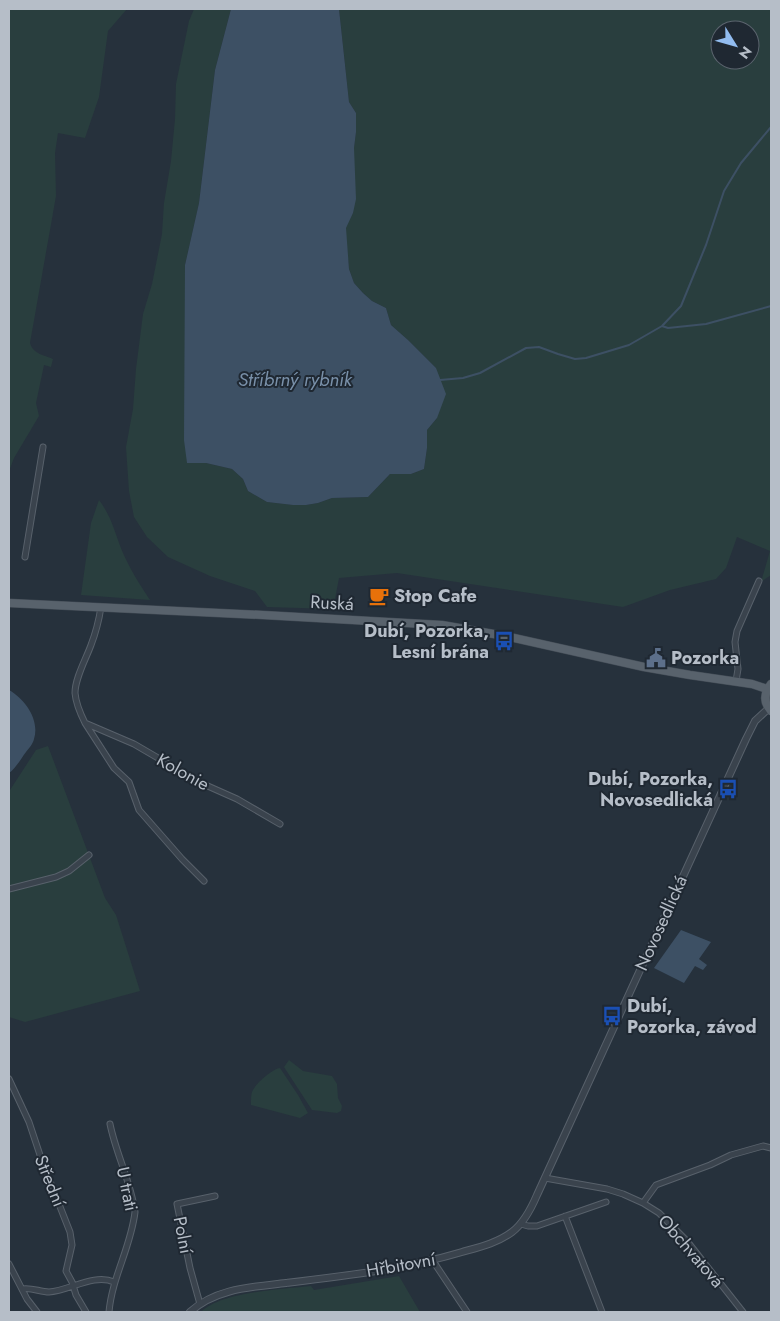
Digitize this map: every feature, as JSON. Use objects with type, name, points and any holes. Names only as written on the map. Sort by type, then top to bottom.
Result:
[{"type":"main road","name":"Ruská","points":[[9,603],[456,626],[644,667],[769,686]]},
{"type":"main road","points":[[769,686],[765,698],[770,709]]},
{"type":"street","points":[[25,557],[43,447]]},
{"type":"street","points":[[736,681],[738,669],[735,642],[737,630],[759,581]]},
{"type":"street","points":[[101,607],[92,643],[77,680],[75,691],[77,705],[85,723],[114,768],[129,782],[138,810],[204,881]]},
{"type":"street","name":"Novosedlická","points":[[521,1224],[529,1212],[545,1178],[742,747],[755,722],[770,709]]},
{"type":"street","name":"Kolonie","points":[[85,723],[134,744],[192,779],[237,799],[280,824]]},
{"type":"street","points":[[9,890],[56,877],[69,871],[89,855]]},
{"type":"street","name":"Střední","points":[[9,1079],[29,1122],[70,1232],[72,1245],[66,1271],[76,1295],[86,1312]]},
{"type":"street","name":"U trati","points":[[109,1312],[114,1282],[127,1245],[135,1212],[110,1124]]},
{"type":"street","points":[[643,1203],[656,1185],[731,1155],[763,1146],[771,1148]]},
{"type":"street","name":"Obchvatová","points":[[545,1178],[623,1194],[659,1213],[687,1241],[743,1312]]},
{"type":"street","name":"Polní","points":[[200,1304],[190,1268],[177,1204],[215,1196]]},
{"type":"street","points":[[521,1224],[537,1226],[606,1202]]},
{"type":"street","points":[[565,1216],[602,1312]]},
{"type":"street","name":"Hřbitovní","points":[[190,1312],[200,1304],[222,1293],[244,1288],[344,1276],[433,1261],[492,1243],[513,1232],[521,1224]]},
{"type":"street","points":[[433,1261],[467,1312]]},
{"type":"street","points":[[9,1264],[22,1290],[37,1312]]},
{"type":"street","points":[[22,1290],[30,1289],[50,1292],[102,1280],[114,1282]]},
{"type":"green space","points":[[9,9],[127,9],[108,31],[99,97],[85,138],[58,133],[55,153],[56,196],[30,343],[36,352],[53,359],[51,367],[44,365],[36,403],[39,416],[14,458],[9,471]]},
{"type":"green space","points":[[194,9],[231,9],[215,70],[199,203],[185,265],[187,463],[206,463],[232,469],[243,479],[248,491],[267,502],[306,505],[332,498],[368,497],[390,474],[411,474],[424,469],[427,430],[437,418],[436,368],[391,325],[386,308],[372,301],[354,283],[349,269],[345,228],[353,213],[356,113],[349,102],[339,9],[771,9],[771,575],[761,582],[770,551],[737,537],[726,568],[716,579],[670,590],[623,607],[397,573],[339,578],[333,609],[267,607],[255,591],[210,576],[168,557],[147,537],[134,517],[129,491],[126,447],[133,409],[143,314],[152,284],[162,234],[175,119],[176,84],[189,21]]},
{"type":"green space","points":[[99,500],[110,519],[129,565],[150,600],[81,595],[91,523]]},
{"type":"green space","points":[[48,746],[105,898],[116,915],[140,991],[25,1022],[9,1017],[9,790],[36,750]]},
{"type":"green space","points":[[289,1060],[303,1071],[332,1076],[337,1084],[338,1098],[342,1106],[341,1111],[337,1113],[312,1110],[284,1067]]},
{"type":"green space","points":[[280,1068],[308,1113],[300,1118],[251,1105],[252,1092],[260,1081],[268,1074]]},
{"type":"green space","points":[[399,1276],[420,1312],[201,1312],[210,1305],[223,1300],[269,1290],[311,1286],[314,1290]]},
{"type":"water","name":"Stříbrný rybník","points":[[231,9],[339,9],[349,102],[356,113],[354,148],[356,199],[353,213],[346,228],[349,269],[354,283],[372,301],[386,308],[391,325],[436,368],[446,394],[437,418],[427,430],[424,469],[411,474],[390,474],[368,497],[332,498],[306,505],[267,502],[248,491],[243,479],[232,469],[206,463],[187,463],[184,440],[185,265],[199,203],[215,70]]},
{"type":"water","points":[[9,690],[26,704],[33,718],[35,732],[32,744],[9,773]]},
{"type":"water","points":[[681,930],[711,942],[699,959],[707,965],[703,970],[695,966],[684,983],[654,968]]},
{"type":"waterway","points":[[440,380],[463,378],[480,373],[526,348],[539,347],[575,359],[586,358],[629,345],[662,326],[681,306],[706,245],[724,191],[741,163],[771,127]]},
{"type":"waterway","points":[[662,326],[668,328],[706,324],[771,306]]},
{"type":"place","name":"Stop Cafe","points":[[379,596]]},
{"type":"place","name":"Dubí, Pozorka, Lesní brána","points":[[504,641]]},
{"type":"place","name":"Pozorka","points":[[656,658]]},
{"type":"place","name":"Dubí, Pozorka, Novosedlická","points":[[728,789]]},
{"type":"place","name":"Dubí, Pozorka, závod","points":[[612,1016]]}]
